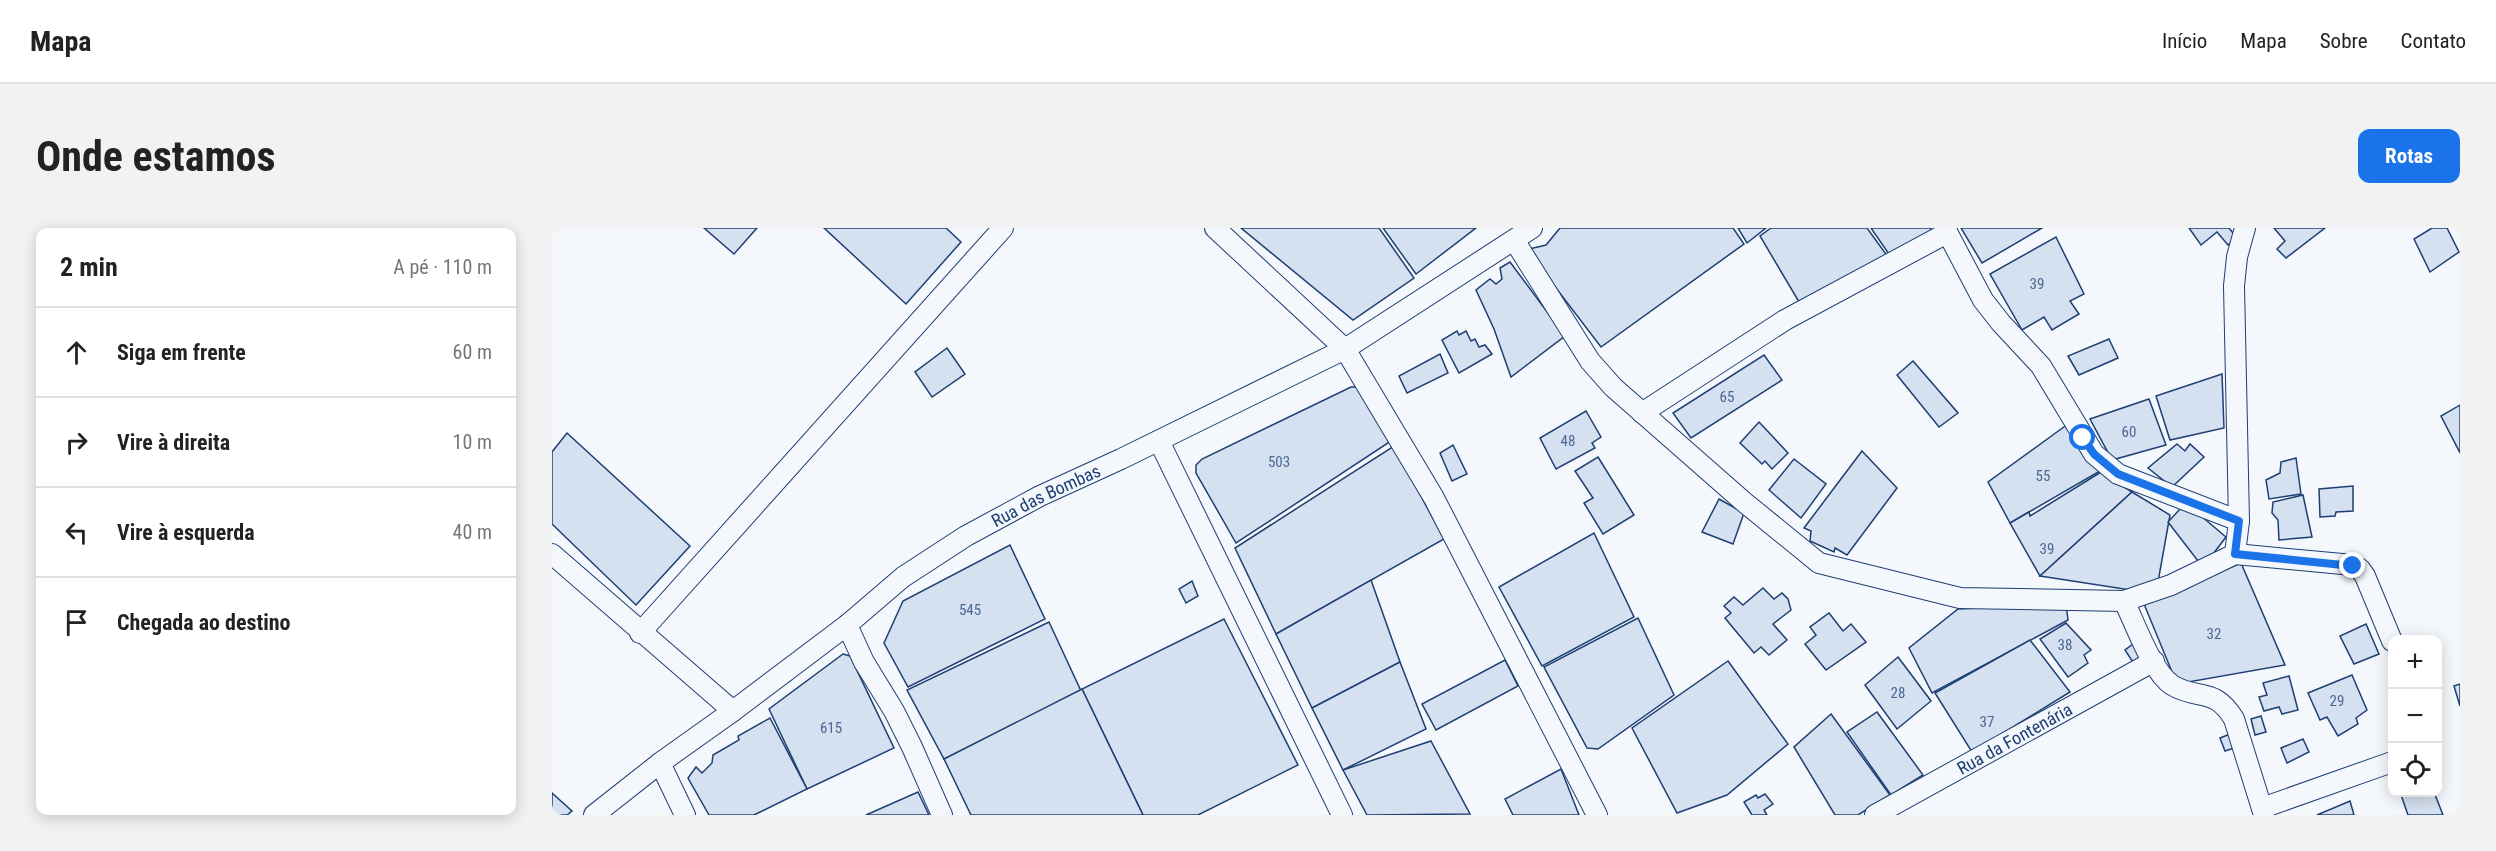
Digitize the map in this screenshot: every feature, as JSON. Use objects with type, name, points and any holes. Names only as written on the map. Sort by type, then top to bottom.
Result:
[{"type":"street","points":[[640,633],[1003,228]]},
{"type":"street","points":[[1215,228],[1345,349],[1460,546],[1597,815]]},
{"type":"street","name":"Rua das Bombas","points":[[594,815],[660,763],[847,625],[903,577],[966,536],[1040,496],[1159,441],[1345,349],[1533,228]]},
{"type":"street","points":[[2235,554],[2239,521],[2234,286],[2237,257],[2245,228]]},
{"type":"street","points":[[1642,413],[1785,320],[1946,230],[1983,300],[2041,366],[2094,454],[2118,474],[2239,521]]},
{"type":"street","points":[[1514,240],[1590,361],[1613,387],[1744,502],[1819,563],[1960,598],[2124,601],[2171,585],[2235,554],[2353,566],[2360,569],[2365,576],[2390,635]]},
{"type":"street","points":[[1159,441],[1342,815]]},
{"type":"street","points":[[552,554],[640,633],[733,711]]},
{"type":"street","points":[[2124,601],[2161,674],[2171,685],[2212,696],[2225,704],[2234,719],[2263,811],[2388,764]]},
{"type":"street","points":[[847,625],[864,662],[894,711],[942,815]]},
{"type":"street","name":"Rua da Fontenária","points":[[1875,815],[2154,661]]},
{"type":"street","points":[[660,763],[685,815]]},
{"type":"building","points":[[704,228],[757,228],[734,254]]},
{"type":"building","points":[[824,228],[946,228],[961,242],[906,304]]},
{"type":"building","points":[[1241,228],[1379,228],[1414,278],[1353,320]]},
{"type":"building","points":[[1383,228],[1476,228],[1416,274]]},
{"type":"building","points":[[1560,228],[1733,228],[1744,244],[1601,347],[1530,254],[1529,249],[1546,245]]},
{"type":"building","points":[[1738,228],[1766,228],[1747,243]]},
{"type":"building","points":[[1771,228],[1867,228],[1888,257],[1802,307],[1760,236]]},
{"type":"building","points":[[1871,228],[1931,228],[1930,233],[1891,257]]},
{"type":"building","points":[[1961,228],[2042,228],[1982,263]]},
{"type":"building","points":[[2189,228],[2229,228],[2237,238],[2228,245],[2217,232],[2201,245]]},
{"type":"building","points":[[2274,228],[2325,228],[2286,258],[2277,249],[2285,241]]},
{"type":"building","points":[[2432,228],[2447,228],[2459,252],[2430,272],[2414,239]]},
{"type":"building","points":[[2056,237],[2084,294],[2070,301],[2079,314],[2052,330],[2044,317],[2022,330],[1990,274]]},
{"type":"building","points":[[1510,262],[1565,336],[1511,377],[1494,329],[1476,290],[1490,279],[1496,284],[1502,279],[1500,268]]},
{"type":"building","points":[[1457,331],[1459,335],[1466,331],[1471,341],[1475,339],[1479,347],[1485,345],[1492,354],[1459,373],[1442,340]]},
{"type":"building","points":[[2109,339],[2118,358],[2079,375],[2068,356]]},
{"type":"building","points":[[947,348],[965,374],[932,397],[915,372]]},
{"type":"building","points":[[1440,354],[1448,373],[1407,393],[1399,376]]},
{"type":"building","points":[[1764,355],[1782,380],[1691,438],[1673,413]]},
{"type":"building","points":[[1913,361],[1958,413],[1939,427],[1897,375]]},
{"type":"building","points":[[2222,374],[2224,428],[2170,440],[2156,396]]},
{"type":"building","points":[[1351,387],[1360,387],[1391,441],[1236,543],[1196,473],[1196,465],[1202,459]]},
{"type":"building","points":[[2149,399],[2166,445],[2112,460],[2090,419]]},
{"type":"building","points":[[2460,405],[2460,453],[2441,416]]},
{"type":"building","points":[[1586,411],[1601,437],[1592,443],[1595,448],[1556,469],[1540,438]]},
{"type":"building","points":[[1759,422],[1788,453],[1772,469],[1765,461],[1762,464],[1740,443]]},
{"type":"building","points":[[2068,424],[2100,471],[2010,523],[1988,482]]},
{"type":"building","points":[[567,433],[690,546],[636,605],[552,524],[552,452]]},
{"type":"building","points":[[2177,444],[2185,451],[2190,444],[2204,457],[2172,487],[2148,468]]},
{"type":"building","points":[[1453,445],[1467,474],[1452,481],[1440,453]]},
{"type":"building","points":[[1394,446],[1444,539],[1276,634],[1235,548]]},
{"type":"building","points":[[1862,451],[1897,488],[1847,555],[1835,548],[1834,552],[1810,541],[1811,531],[1804,528]]},
{"type":"building","points":[[1598,457],[1634,515],[1603,534],[1584,503],[1593,498],[1575,471]]},
{"type":"building","points":[[2296,458],[2301,494],[2269,499],[2266,480],[2280,473],[2281,462]]},
{"type":"building","points":[[1794,459],[1826,484],[1801,518],[1769,490]]},
{"type":"building","points":[[2101,472],[2132,492],[2040,576],[2010,523],[2029,512],[2030,516]]},
{"type":"building","points":[[2353,486],[2353,511],[2336,512],[2335,516],[2320,517],[2319,489]]},
{"type":"building","points":[[2132,492],[2170,515],[2158,582],[2137,591],[2040,576]]},
{"type":"building","points":[[2303,495],[2312,537],[2279,540],[2278,520],[2272,513],[2273,502]]},
{"type":"building","points":[[1719,499],[1744,513],[1733,544],[1702,532]]},
{"type":"building","points":[[2180,509],[2192,512],[2194,510],[2226,537],[2210,558],[2198,561],[2168,522]]},
{"type":"building","points":[[1594,533],[1634,617],[1542,666],[1499,587]]},
{"type":"building","points":[[1010,545],[1045,619],[908,687],[884,643],[903,601]]},
{"type":"building","points":[[2241,563],[2285,665],[2177,684],[2144,604]]},
{"type":"building","points":[[1371,580],[1400,662],[1312,708],[1276,634]]},
{"type":"building","points":[[1192,581],[1198,596],[1186,603],[1179,589]]},
{"type":"building","points":[[1763,588],[1774,599],[1782,593],[1788,599],[1791,610],[1773,624],[1787,640],[1769,655],[1761,647],[1754,653],[1725,618],[1731,613],[1724,606],[1734,597],[1743,605]]},
{"type":"building","points":[[2066,604],[2068,620],[1932,693],[1909,648],[1958,609]]},
{"type":"building","points":[[1829,613],[1843,631],[1851,624],[1866,642],[1826,670],[1805,644],[1816,635],[1810,627]]},
{"type":"building","points":[[1638,618],[1674,695],[1598,749],[1587,748],[1544,667]]},
{"type":"building","points":[[1224,619],[1298,765],[1198,815],[1143,815],[1082,689]]},
{"type":"building","points":[[1049,622],[1081,691],[944,759],[907,690]]},
{"type":"building","points":[[2066,623],[2091,650],[2084,655],[2088,663],[2068,677],[2040,639]]},
{"type":"building","points":[[2366,624],[2379,654],[2354,664],[2340,636]]},
{"type":"building","points":[[2030,640],[2070,692],[1972,752],[1935,693]]},
{"type":"building","points":[[2137,641],[2148,660],[2136,667],[2125,650]]},
{"type":"building","points":[[843,654],[850,656],[894,748],[807,789],[769,709]]},
{"type":"building","points":[[1898,657],[1931,701],[1897,729],[1865,685]]},
{"type":"building","points":[[1505,660],[1518,686],[1436,730],[1422,704]]},
{"type":"building","points":[[1728,661],[1788,744],[1727,795],[1677,813],[1632,728]]},
{"type":"building","points":[[1400,662],[1426,729],[1343,770],[1312,708]]},
{"type":"building","points":[[2352,675],[2367,710],[2356,718],[2358,724],[2338,736],[2327,717],[2320,720],[2308,693]]},
{"type":"building","points":[[2289,676],[2298,710],[2282,714],[2279,707],[2264,711],[2259,697],[2267,695],[2263,683]]},
{"type":"building","points":[[2460,684],[2460,706],[2454,686]]},
{"type":"building","points":[[1082,689],[1143,815],[971,815],[944,759]]},
{"type":"building","points":[[1877,712],[1923,775],[1891,795],[1847,732]]},
{"type":"building","points":[[1831,714],[1890,795],[1858,815],[1835,815],[1794,747]]},
{"type":"building","points":[[2261,716],[2266,732],[2255,735],[2251,719]]},
{"type":"building","points":[[770,718],[807,789],[754,815],[709,815],[688,778],[696,767],[702,773],[712,763],[713,755],[739,740],[738,736]]},
{"type":"building","points":[[2230,734],[2234,748],[2225,751],[2220,738]]},
{"type":"building","points":[[2303,739],[2309,752],[2287,763],[2281,748]]},
{"type":"building","points":[[1431,741],[1470,814],[1367,815],[1343,770]]},
{"type":"building","points":[[1561,769],[1579,815],[1513,815],[1505,799]]},
{"type":"building","points":[[918,792],[929,815],[866,815]]},
{"type":"building","points":[[552,793],[572,811],[567,815],[552,815]]},
{"type":"building","points":[[1765,794],[1773,804],[1764,810],[1767,815],[1752,815],[1744,802],[1756,795],[1758,798]]},
{"type":"building","points":[[2402,797],[2436,797],[2443,815],[2408,815]]},
{"type":"building","points":[[2350,801],[2354,815],[2317,815]]},
{"type":"route","points":[[2083,438],[2094,454],[2118,474],[2239,521],[2235,554],[2353,566]]}]
